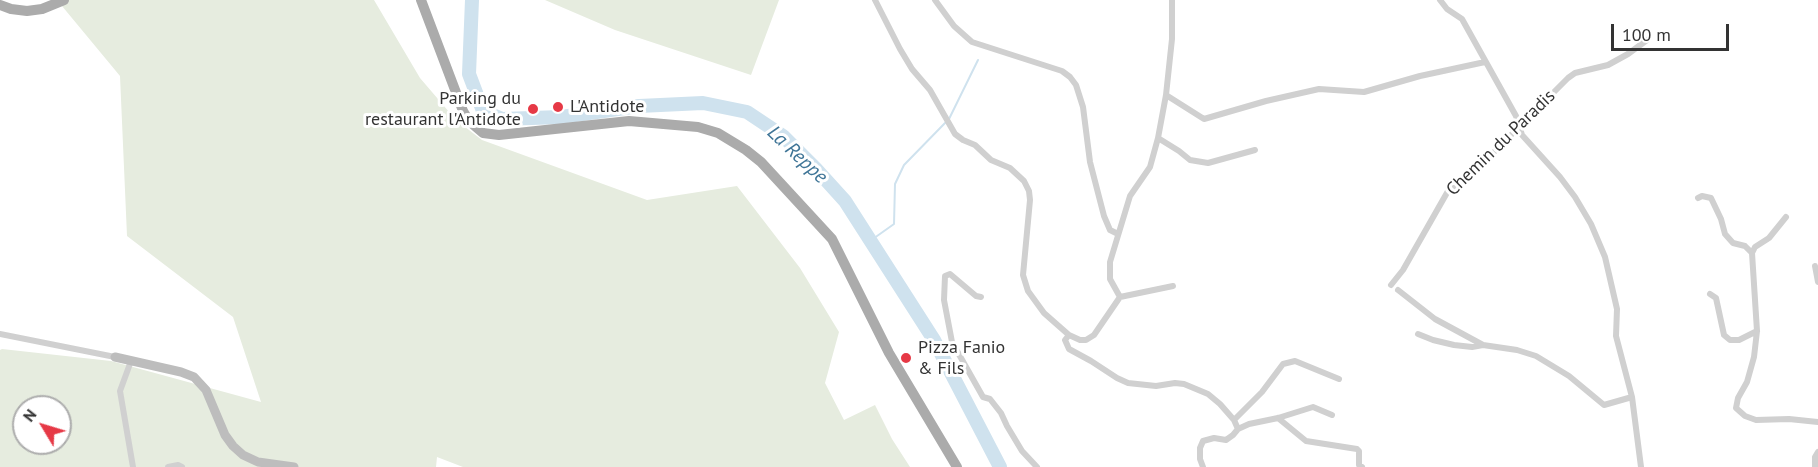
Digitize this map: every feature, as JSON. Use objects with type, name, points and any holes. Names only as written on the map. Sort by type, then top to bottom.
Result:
[{"type":"main road","points":[[0,5],[27,11],[42,9],[64,0]]},
{"type":"main road","points":[[421,0],[460,105],[469,121],[483,133],[499,135],[629,121],[698,127],[718,133],[761,162],[832,239],[884,345],[957,467]]},
{"type":"street","points":[[875,0],[912,69],[930,90],[956,134],[975,145],[991,160],[1010,168],[1024,181],[1030,200],[1023,275],[1028,291],[1044,313],[1069,335],[1086,340],[1094,335],[1120,297],[1173,286]]},
{"type":"street","points":[[935,0],[954,26],[972,42],[1062,71],[1077,85],[1083,107],[1090,162],[1104,216],[1110,230],[1118,234]]},
{"type":"street","points":[[1120,297],[1110,279],[1110,262],[1131,196],[1150,167],[1158,138],[1166,95],[1172,39],[1172,0]]},
{"type":"street","points":[[1440,0],[1447,9],[1462,19],[1516,116],[1522,135],[1560,177],[1591,224],[1605,257],[1617,309],[1616,336],[1632,398],[1641,467]]},
{"type":"street","name":"Chemin du Paradis","points":[[1391,285],[1403,270],[1448,190],[1478,168],[1568,78],[1575,73],[1608,65],[1647,40]]},
{"type":"street","points":[[1166,95],[1204,119],[1319,89],[1364,92],[1420,76],[1485,62]]},
{"type":"street","points":[[1158,138],[1190,160],[1208,163],[1256,150]]},
{"type":"street","points":[[1698,198],[1702,196],[1710,198],[1721,219],[1725,234],[1733,243],[1745,246],[1752,253]]},
{"type":"street","points":[[1786,217],[1769,238],[1755,247],[1752,253],[1757,331],[1755,357],[1736,408],[1745,416],[1756,420],[1818,422]]},
{"type":"street","points":[[1815,266],[1818,282]]},
{"type":"street","points":[[981,297],[976,296],[950,274],[945,276],[944,300],[952,342],[983,397],[990,399],[1001,413],[1022,451],[1037,467]]},
{"type":"street","points":[[1398,290],[1435,319],[1483,345]]},
{"type":"street","points":[[1710,294],[1716,298],[1724,335],[1730,340],[1739,340],[1757,331]]},
{"type":"street","points":[[0,334],[115,357],[194,377],[206,390],[225,435],[233,446],[243,455],[258,462],[294,467]]},
{"type":"street","points":[[1418,334],[1454,345],[1472,347],[1483,345],[1517,350],[1536,356],[1569,376],[1604,405],[1632,398]]},
{"type":"street","points":[[1069,335],[1065,340],[1066,346],[1074,353],[1128,383],[1156,387],[1175,383],[1184,384],[1213,398],[1234,420],[1238,429]]},
{"type":"street","points":[[131,361],[120,391],[132,467]]},
{"type":"street","points":[[1234,420],[1262,392],[1283,364],[1295,361],[1339,379]]},
{"type":"street","points":[[1203,467],[1200,448],[1203,441],[1214,438],[1226,440],[1238,429],[1250,424],[1278,418],[1313,406],[1332,416]]},
{"type":"street","points":[[1278,418],[1306,441],[1357,449],[1359,465],[1362,467]]},
{"type":"street","points":[[1815,467],[1815,457],[1818,452]]},
{"type":"street","points":[[168,467],[178,465],[182,467]]},
{"type":"shaded area","points":[[57,0],[374,0],[420,78],[456,120],[482,140],[647,200],[737,186],[800,268],[839,332],[825,383],[844,420],[875,405],[892,439],[910,467],[463,467],[437,457],[436,467],[0,467],[0,350],[2,349],[111,361],[261,402],[233,317],[127,236],[120,76]]},
{"type":"shaded area","points":[[545,0],[779,0],[751,75],[615,30]]},
{"type":"waterway","name":"La Reppe","points":[[472,0],[469,74],[483,111],[502,119],[561,117],[639,106],[703,103],[747,112],[783,136],[845,201],[934,340],[1000,467]]},
{"type":"waterway","points":[[949,119],[978,60]]},
{"type":"waterway","points":[[870,241],[894,224],[895,184],[904,165],[946,122]]},
{"type":"place","name":"L'Antidote","points":[[558,107]]},
{"type":"place","name":"Parking du restaurant l'Antidote","points":[[533,109]]},
{"type":"place","name":"Pizza Fanio & Fils","points":[[906,358]]}]
